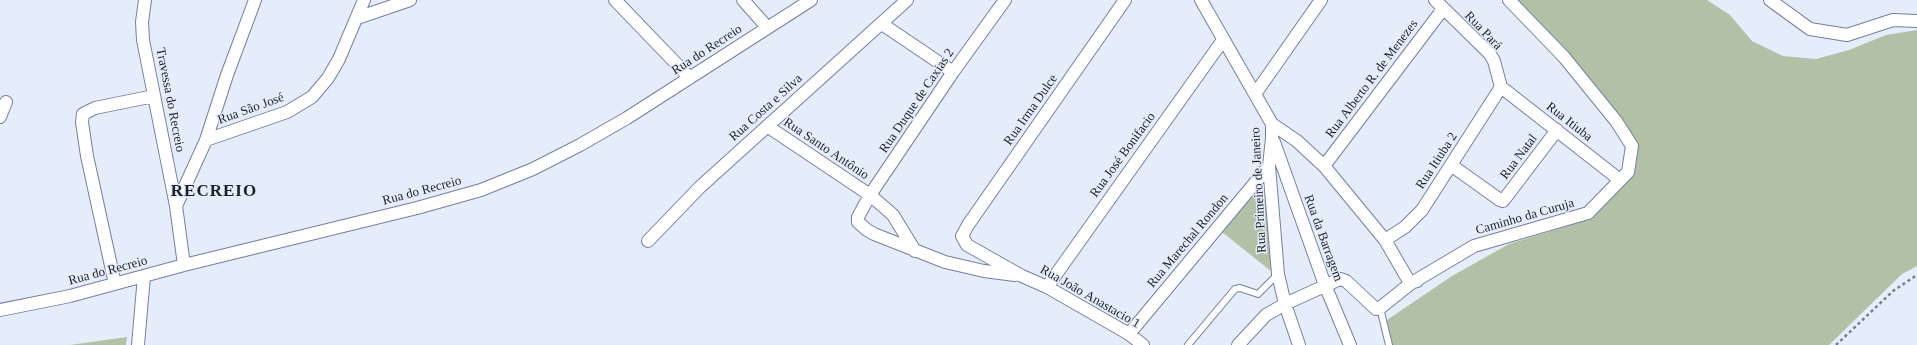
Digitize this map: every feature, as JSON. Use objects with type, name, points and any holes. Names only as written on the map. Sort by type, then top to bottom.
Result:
[{"type":"street","name":"Travessa do Recreio","points":[[145,0],[142,22],[154,96],[176,206],[184,265]]},
{"type":"street","name":"Rua São José","points":[[176,206],[206,140],[227,75],[254,0]]},
{"type":"street","name":"Rua São José","points":[[206,140],[287,112],[312,97],[328,78],[339,59],[364,0]]},
{"type":"street","points":[[357,18],[410,0]]},
{"type":"street","points":[[615,0],[690,78]]},
{"type":"street","points":[[743,0],[767,27]]},
{"type":"street","name":"Rua do Recreio","points":[[0,310],[63,297],[184,265],[417,208],[481,190],[533,169],[580,145],[690,78],[811,0]]},
{"type":"street","name":"Rua Costa e Silva","points":[[648,241],[700,187],[882,24],[906,0]]},
{"type":"street","name":"Rua Duque de Caxias 2","points":[[858,222],[858,217],[870,195],[953,72],[1005,0]]},
{"type":"street","name":"Rua Irma Dulce","points":[[962,236],[968,225],[1125,0]]},
{"type":"street","name":"Rua Primeiro de Janeiro","points":[[1201,0],[1272,124],[1269,166],[1278,274],[1285,304],[1299,345]]},
{"type":"street","points":[[1255,94],[1321,0]]},
{"type":"street","name":"Caminho da Curuja","points":[[1380,308],[1410,284],[1474,246],[1588,213],[1628,172],[1632,146],[1616,120],[1564,57],[1509,0]]},
{"type":"street","points":[[1770,0],[1810,29],[1847,35],[1893,20],[1917,21]]},
{"type":"street","name":"Rua Pará","points":[[1439,4],[1490,54],[1494,61],[1501,87]]},
{"type":"street","name":"Rua Alberto R. de Menezes","points":[[1324,166],[1439,4]]},
{"type":"street","points":[[882,24],[953,72]]},
{"type":"street","name":"Rua José Bonifacio","points":[[1047,287],[1223,40]]},
{"type":"street","name":"Rua Itiuba","points":[[1501,87],[1620,180]]},
{"type":"street","name":"Rua Itiuba 2","points":[[1384,240],[1405,227],[1422,210],[1501,87]]},
{"type":"street","points":[[115,284],[88,163],[82,122],[83,114],[95,108],[154,96]]},
{"type":"street","points":[[0,117],[6,102]]},
{"type":"street","points":[[1272,124],[1296,141],[1324,166],[1384,240],[1410,283],[1419,280]]},
{"type":"street","name":"Rua Santo Antônio","points":[[767,126],[870,195]]},
{"type":"street","name":"Rua Natal","points":[[1451,165],[1500,200],[1503,200],[1557,130]]},
{"type":"street","name":"Rua da Barragem","points":[[1272,138],[1325,285],[1350,345]]},
{"type":"street","name":"Rua Marechal Rondon","points":[[1129,334],[1269,166]]},
{"type":"street","points":[[870,195],[893,215],[915,251]]},
{"type":"street","name":"Rua João Anastacio 1","points":[[858,222],[874,234],[915,251],[953,264],[984,271],[1022,276]]},
{"type":"street","name":"Rua João Anastacio 1","points":[[962,236],[967,245],[1022,276],[1047,287],[1129,334],[1143,345]]},
{"type":"street","points":[[138,345],[144,276]]},
{"type":"street","points":[[1238,345],[1263,318],[1285,304],[1325,285],[1342,279],[1376,309],[1380,308]]},
{"type":"lane","points":[[1188,345],[1235,289],[1240,288],[1258,294],[1278,274]]},
{"type":"lane","points":[[1380,308],[1389,345]]},
{"type":"path","points":[[1836,345],[1893,291],[1917,275]]},
{"type":"green space","points":[[1517,0],[1707,0],[1730,15],[1752,41],[1783,56],[1816,59],[1849,50],[1886,35],[1917,30],[1917,266],[1902,274],[1829,345],[1392,345],[1387,320],[1452,276],[1509,244],[1591,219],[1632,174],[1636,146]]},
{"type":"green space","points":[[1258,186],[1265,190],[1277,276],[1222,232],[1249,194]]},
{"type":"green space","points":[[127,337],[126,345],[70,345]]},
{"type":"district","name":"RECREIO","points":[[214,192]]}]
